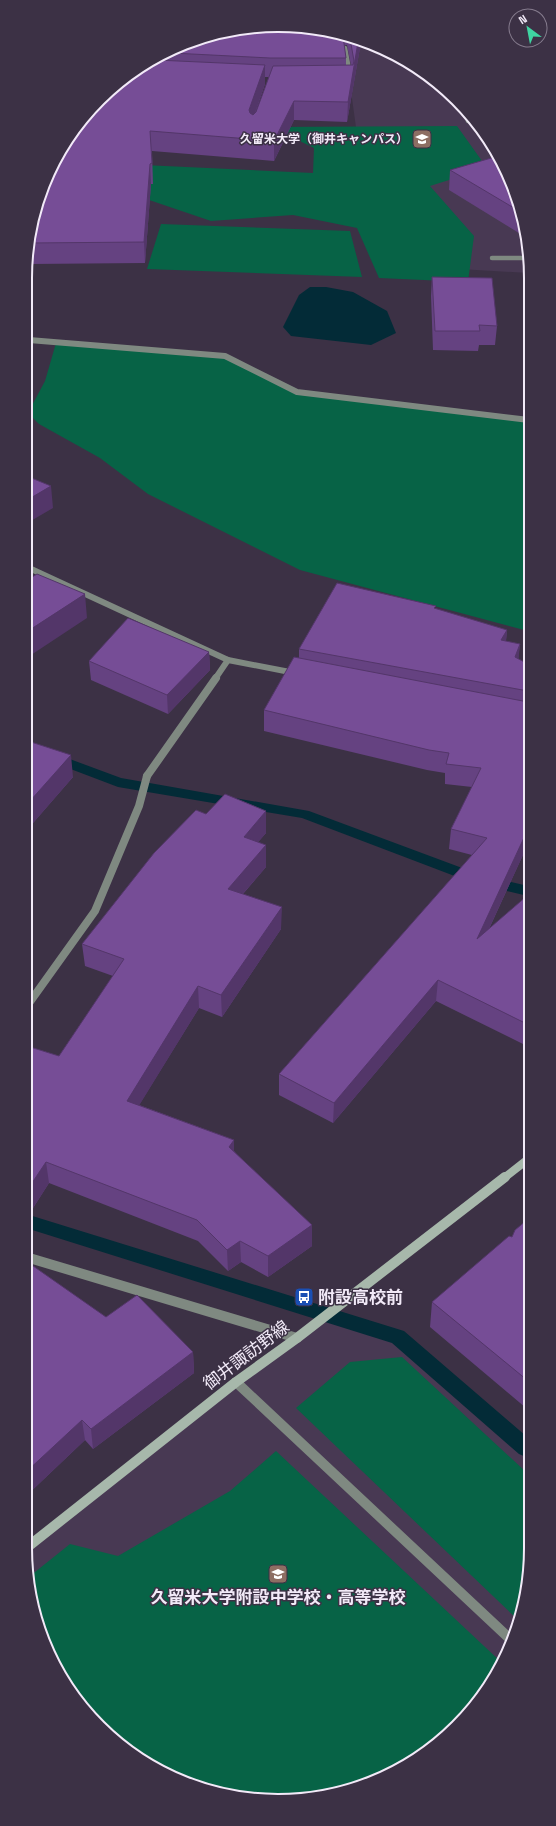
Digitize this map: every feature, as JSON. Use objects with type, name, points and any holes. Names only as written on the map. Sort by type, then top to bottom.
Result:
[{"type":"main road","name":"御井諏訪野線","points":[[32,1543],[236,1382],[297,1338],[524,1162]]},
{"type":"street","points":[[330,47],[345,48],[350,80]]},
{"type":"street","points":[[492,258],[523,258]]},
{"type":"street","points":[[32,340],[225,356],[297,392],[524,420]]},
{"type":"street","points":[[32,569],[228,660],[305,674]]},
{"type":"street","points":[[32,999],[95,911],[139,806],[147,776],[228,660]]},
{"type":"street","points":[[32,1259],[297,1338]]},
{"type":"street","points":[[236,1382],[508,1636]]},
{"type":"shaded area","name":"久留米大学（御井キャンパス）","points":[[357,45],[387,57],[415,73],[452,104],[473,128],[483,141],[499,169],[511,199],[516,214],[522,246],[524,273],[375,264],[345,48]]},
{"type":"shaded area","name":"久留米大学附設中学校・高等学校","points":[[326,1314],[398,1337],[524,1446],[524,1548],[522,1580],[516,1612],[499,1657],[483,1685],[473,1698],[452,1722],[428,1743],[415,1753],[387,1769],[342,1786],[310,1792],[278,1794],[246,1792],[214,1786],[169,1769],[141,1753],[128,1743],[104,1722],[83,1698],[73,1685],[57,1657],[40,1612],[34,1580],[32,1546]]},
{"type":"green space","points":[[457,126],[487,168],[430,186],[474,236],[468,282],[379,278],[357,228],[293,215],[211,221],[102,184],[61,162],[61,161],[313,173],[314,148],[271,127]]},
{"type":"green space","points":[[161,224],[350,231],[362,277],[147,269]]},
{"type":"green space","points":[[56,343],[225,356],[297,392],[524,419],[524,630],[300,570],[148,494],[100,458],[39,424],[32,417],[32,405],[45,381]]},
{"type":"green space","points":[[402,1357],[524,1470],[524,1548],[522,1580],[514,1617],[296,1408],[350,1362]]},
{"type":"green space","points":[[276,1451],[498,1659],[483,1685],[463,1710],[440,1733],[415,1753],[387,1769],[357,1781],[342,1786],[310,1792],[278,1794],[246,1792],[214,1786],[169,1769],[141,1753],[104,1722],[73,1685],[57,1657],[45,1627],[40,1612],[34,1573],[70,1544],[118,1556],[230,1491]]},
{"type":"water","points":[[310,287],[326,287],[353,292],[387,311],[396,333],[371,345],[291,336],[283,327],[299,295]]},
{"type":"building","points":[[278,32],[310,34],[344,41],[346,58],[270,58],[178,53],[214,40],[246,34]]},
{"type":"building","points":[[351,43],[357,45],[348,102],[294,101],[274,141],[150,131],[152,163],[150,164],[144,242],[35,243],[40,214],[45,199],[57,169],[73,141],[93,116],[116,93],[141,73],[163,60],[265,65],[249,110],[253,115],[256,112],[273,66],[353,65],[354,61]]},
{"type":"building","points":[[492,158],[499,169],[514,208],[450,170]]},
{"type":"building","points":[[432,277],[492,278],[497,326],[479,325],[480,331],[435,331]]},
{"type":"building","points":[[32,478],[51,486],[32,497]]},
{"type":"building","points":[[37,574],[85,594],[32,628],[32,577]]},
{"type":"building","points":[[337,583],[436,606],[434,608],[507,630],[501,640],[520,644],[515,657],[524,662],[524,690],[299,649]]},
{"type":"building","points":[[128,618],[209,652],[167,695],[89,661]]},
{"type":"building","points":[[294,657],[524,701],[524,838],[477,939],[524,898],[524,1023],[438,980],[334,1103],[279,1074],[487,838],[451,829],[481,768],[446,764],[449,753],[429,750],[264,710]]},
{"type":"building","points":[[32,742],[71,755],[32,799]]},
{"type":"building","points":[[225,794],[266,811],[244,837],[266,845],[228,889],[282,907],[221,995],[198,986],[127,1101],[234,1140],[229,1147],[312,1225],[268,1256],[240,1241],[227,1250],[197,1220],[46,1162],[32,1183],[32,1048],[59,1056],[124,959],[82,944],[154,853],[196,810],[206,814]]},
{"type":"building","points":[[524,1222],[524,1378],[432,1302],[509,1236],[512,1237],[515,1230]]},
{"type":"building","points":[[32,1265],[106,1317],[137,1295],[193,1352],[91,1429],[82,1420],[32,1466]]},
{"type":"waterway","points":[[32,753],[40,752],[118,782],[304,814],[478,879],[524,890]]},
{"type":"waterway","points":[[32,1223],[398,1337],[524,1446]]},
{"type":"place","name":"久留米大学（御井キャンパス）","points":[[422,139]]},
{"type":"place","name":"附設高校前","points":[[304,1297]]},
{"type":"place","name":"久留米大学附設中学校・高等学校","points":[[278,1574]]}]
